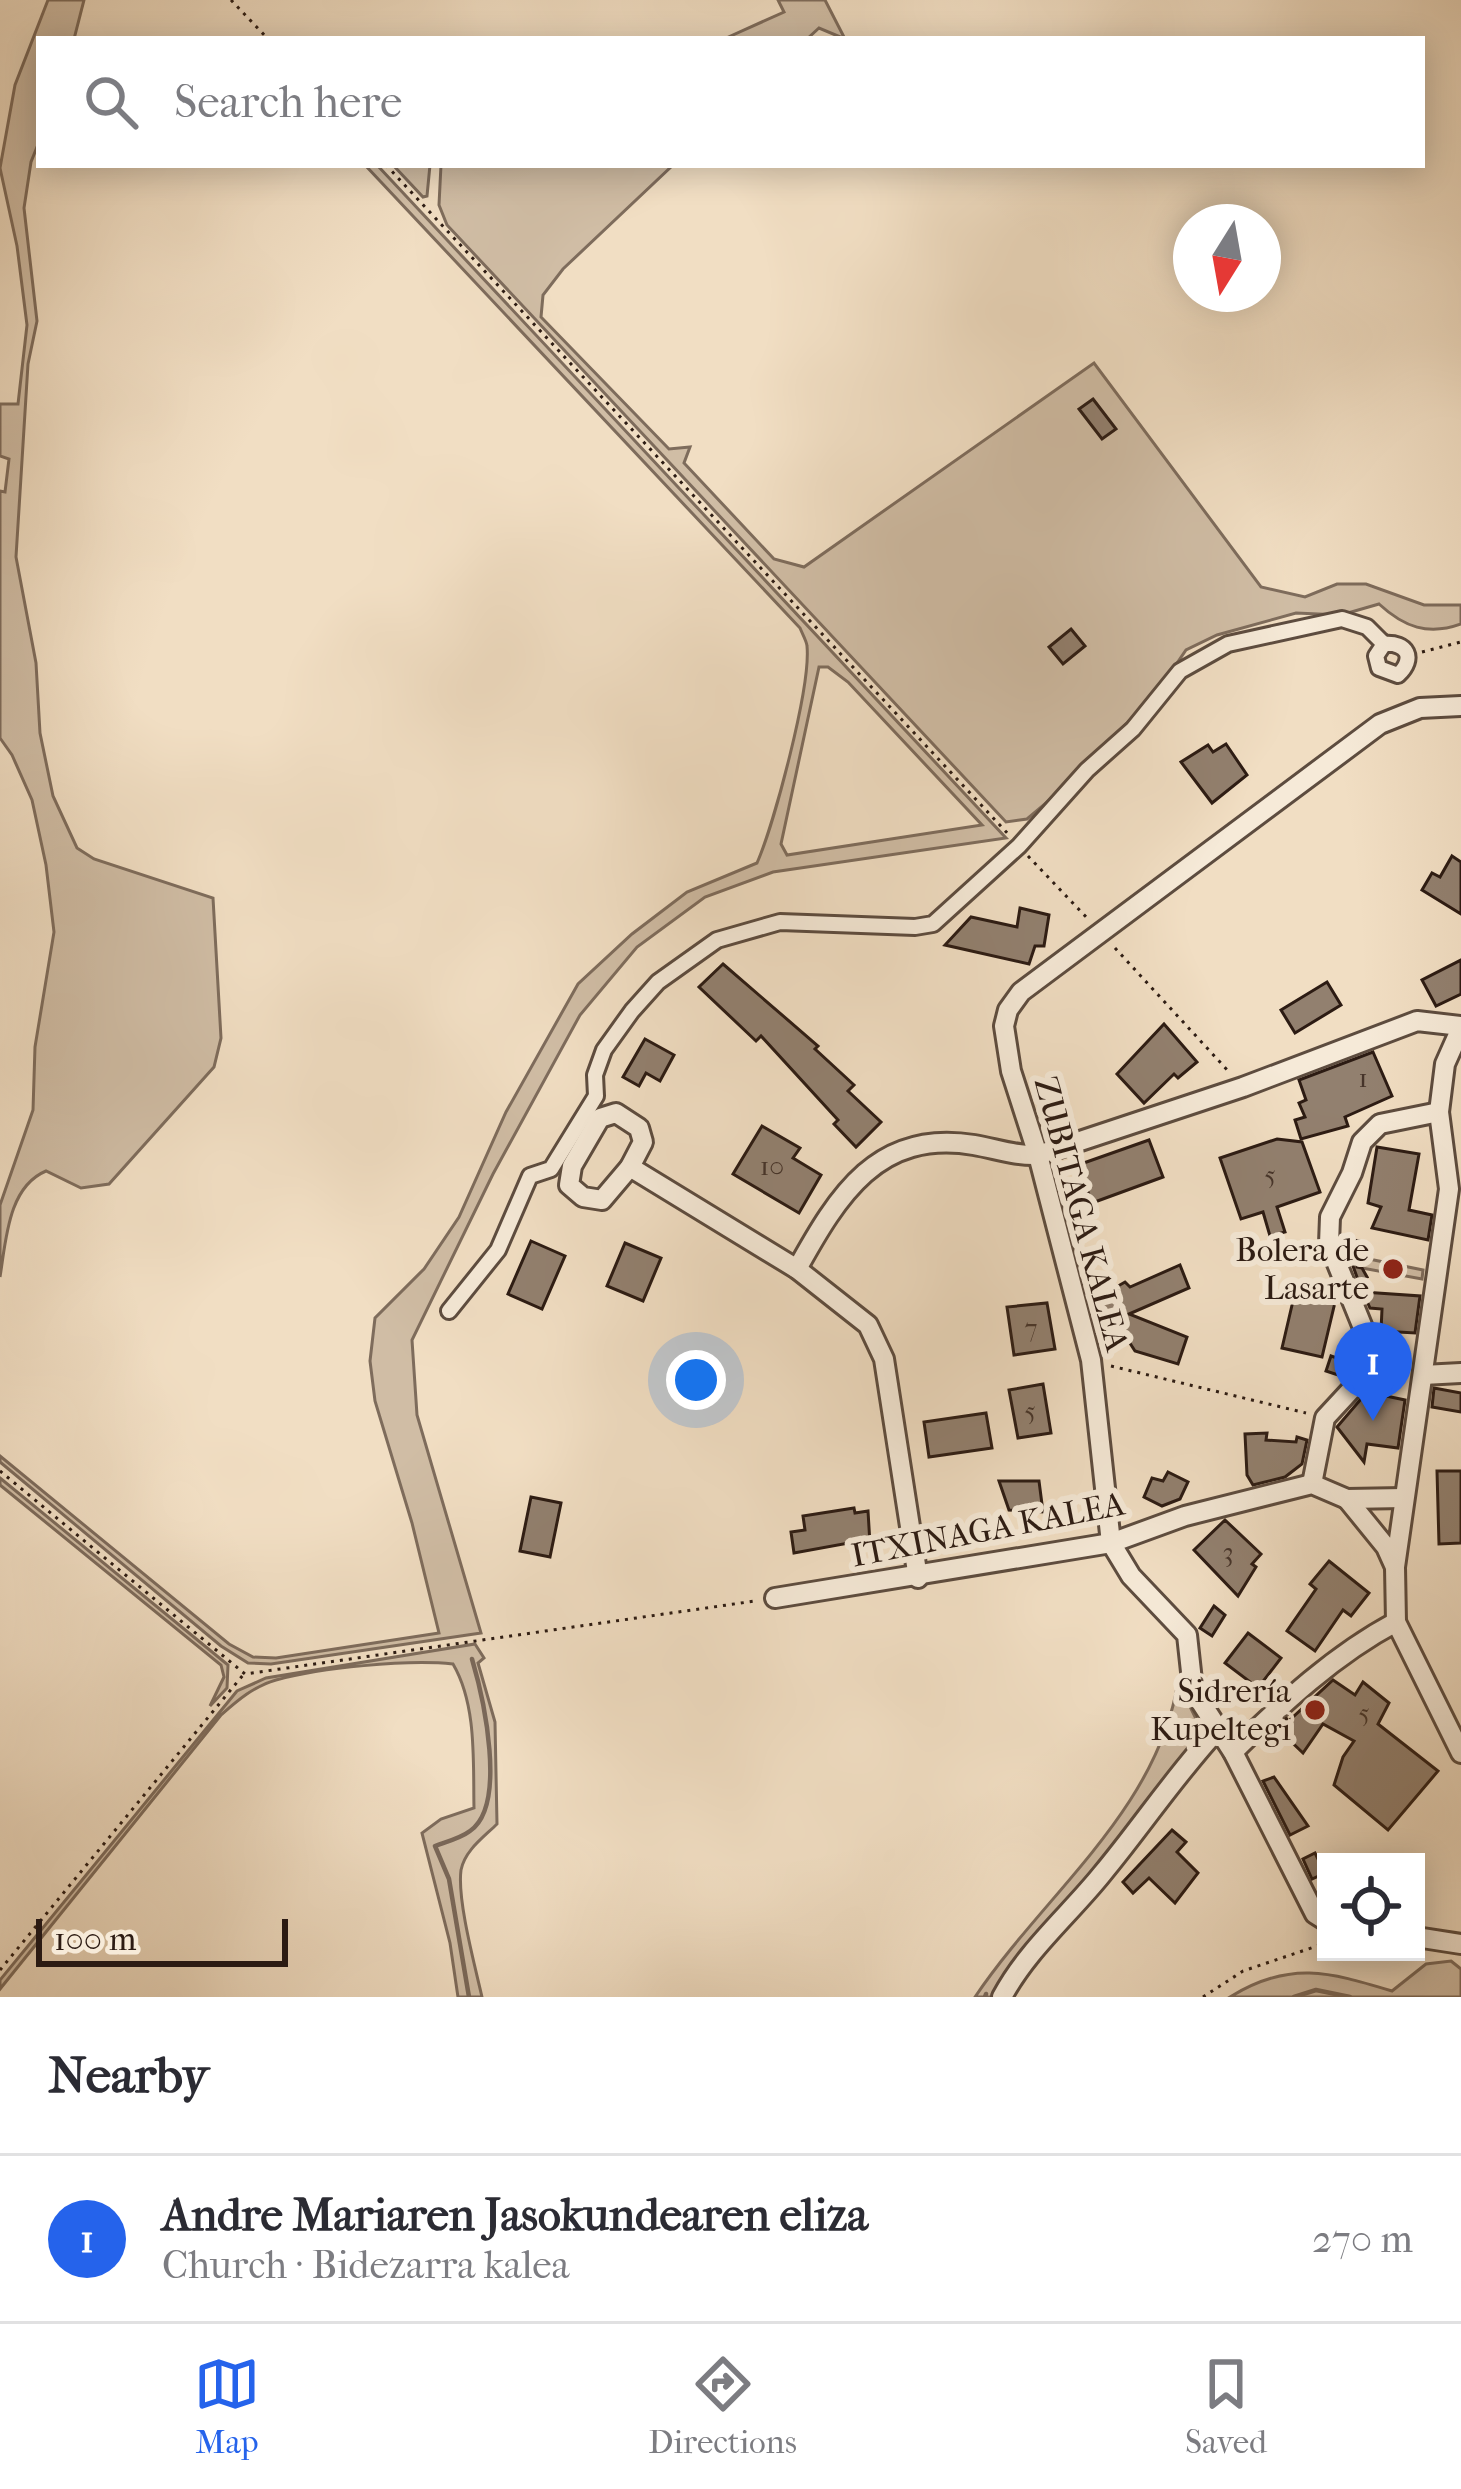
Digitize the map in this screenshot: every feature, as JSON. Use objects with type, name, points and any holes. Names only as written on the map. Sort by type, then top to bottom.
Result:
[{"type":"street","points":[[449,1311],[498,1250],[530,1176],[551,1169],[596,1096],[595,1075],[604,1049],[658,982],[717,940],[780,922],[933,924],[1133,730],[1180,671],[1228,644],[1342,619],[1367,627],[1384,644]]},
{"type":"street","points":[[1384,644],[1406,649],[1406,667],[1398,675],[1379,668],[1376,656],[1384,644]]},
{"type":"street","name":"ZUBITAGA KALEA","points":[[1317,1915],[1233,1752],[1193,1690],[1187,1635],[1131,1576],[1112,1543],[1091,1360],[1011,1072],[1004,1026],[1021,992],[1380,724],[1420,708],[1461,706]]},
{"type":"street","points":[[797,1269],[844,1192],[873,1165],[908,1146],[974,1145],[1012,1156],[1038,1156],[1243,1087],[1417,1021],[1461,1027],[1444,1064],[1439,1112],[1449,1189],[1396,1568],[1396,1622],[1453,1719],[1461,1753]]},
{"type":"street","points":[[1404,1498],[1347,1499],[1312,1484],[1325,1418],[1362,1378],[1370,1345],[1329,1244],[1330,1216],[1362,1142],[1380,1124],[1439,1112]]},
{"type":"street","points":[[616,1113],[639,1127],[643,1142],[630,1168],[602,1200],[583,1197],[569,1185],[572,1166],[600,1118],[616,1113]]},
{"type":"street","points":[[630,1168],[797,1269],[868,1325],[884,1359],[918,1578]]},
{"type":"street","points":[[1423,1375],[1461,1373]]},
{"type":"street","name":"ITXINAGA KALEA","points":[[775,1598],[1112,1543],[1185,1516],[1312,1484]]},
{"type":"street","points":[[1347,1499],[1386,1547],[1396,1568]]},
{"type":"street","points":[[1233,1752],[1357,1642],[1396,1622]]},
{"type":"street","points":[[1002,1997],[1013,1976],[1102,1875],[1184,1765],[1219,1728]]},
{"type":"street","points":[[1425,1938],[1461,1944]]},
{"type":"path","points":[[232,0],[265,36]]},
{"type":"path","points":[[389,168],[1243,1087]]},
{"type":"path","points":[[1409,656],[1461,642]]},
{"type":"path","points":[[1091,1360],[1325,1418]]},
{"type":"path","points":[[0,1471],[244,1674]]},
{"type":"path","points":[[0,1970],[244,1674],[775,1598]]},
{"type":"path","points":[[1203,1997],[1243,1971],[1317,1946]]},
{"type":"shaded area","points":[[48,0],[84,0],[75,36],[36,36],[36,150],[24,208],[37,321],[28,364],[16,557],[53,796],[77,848],[94,859],[213,898],[221,1038],[214,1067],[109,1184],[81,1188],[46,1171],[33,1179],[11,1216],[0,1277],[0,1205],[33,1110],[35,1047],[54,932],[32,800],[0,738],[0,491],[5,492],[9,459],[0,456],[0,404],[18,404],[27,325],[0,168],[15,85]]},
{"type":"shaded area","points":[[778,0],[825,0],[843,36],[819,28],[810,36],[731,36],[784,12]]},
{"type":"shaded area","points":[[368,168],[380,168],[1006,838],[773,872],[705,897],[637,947],[580,1015],[493,1174],[412,1340],[417,1415],[481,1633],[271,1664],[248,1663],[221,1646],[0,1462],[0,1456],[229,1644],[253,1657],[276,1658],[439,1633],[375,1401],[370,1361],[375,1318],[424,1269],[459,1217],[506,1112],[578,984],[687,892],[757,863],[797,722],[807,646],[800,628]],"holes":[[[819,667],[828,667],[848,682],[982,825],[787,855],[781,844]]]},
{"type":"shaded area","points":[[396,168],[430,168],[427,196]]},
{"type":"shaded area","points":[[441,168],[670,168],[563,269],[543,295],[541,317],[669,449],[690,447],[684,463],[774,559],[804,567],[1094,363],[1261,587],[1305,597],[1337,584],[1366,584],[1424,605],[1461,605],[1461,624],[1417,627],[1379,604],[1341,615],[1296,613],[1217,635],[1186,650],[1158,691],[1064,788],[1027,819],[1006,822],[447,225],[439,205]]},
{"type":"shaded area","name":"Bolera de Lasarte","points":[[1364,1258],[1423,1270],[1422,1279],[1362,1268]]},
{"type":"shaded area","points":[[0,1478],[228,1665],[227,1688],[210,1706],[224,1677],[221,1665],[0,1485]]},
{"type":"shaded area","points":[[475,1644],[484,1658],[478,1663],[495,1722],[497,1824],[466,1856],[460,1883],[482,1997],[458,1997],[450,1943],[422,1833],[441,1819],[474,1808],[466,1697],[453,1664],[434,1663],[295,1676],[268,1683],[240,1699],[221,1715],[0,1989],[0,1980],[237,1691],[266,1678]]},
{"type":"shaded area","points":[[1178,1682],[1202,1731],[1079,1890],[1031,1939],[994,1997],[975,1997],[1123,1811],[1166,1728]]},
{"type":"shaded area","points":[[1451,1961],[1461,1969],[1461,1997],[1230,1997],[1272,1978],[1310,1973],[1392,1991],[1426,1964]]},
{"type":"building","points":[[1093,399],[1116,429],[1102,439],[1079,409]]},
{"type":"building","points":[[1071,629],[1085,646],[1063,664],[1049,647]]},
{"type":"building","points":[[1226,744],[1247,775],[1212,803],[1181,762],[1208,745],[1213,752]]},
{"type":"building","points":[[1452,856],[1461,862],[1461,914],[1422,890],[1432,873],[1440,877]]},
{"type":"building","points":[[1020,908],[1049,915],[1044,946],[1035,946],[1029,964],[945,945],[971,917],[1017,927]]},
{"type":"building","points":[[1461,960],[1461,994],[1436,1006],[1422,980]]},
{"type":"building","points":[[723,964],[818,1046],[815,1049],[854,1085],[848,1091],[881,1122],[856,1147],[834,1124],[838,1120],[761,1036],[756,1041],[699,987]]},
{"type":"building","points":[[1327,982],[1341,1005],[1295,1033],[1281,1010]]},
{"type":"building","points":[[1164,1024],[1197,1062],[1178,1078],[1174,1074],[1144,1103],[1117,1074]]},
{"type":"building","points":[[645,1039],[674,1055],[660,1081],[646,1073],[639,1086],[623,1077]]},
{"type":"building","points":[[1373,1052],[1392,1096],[1345,1117],[1348,1126],[1301,1139],[1295,1120],[1305,1117],[1299,1103],[1306,1100],[1299,1080]]},
{"type":"building","points":[[762,1126],[800,1148],[793,1158],[821,1175],[799,1213],[733,1174]]},
{"type":"building","points":[[1277,1139],[1302,1142],[1320,1192],[1277,1207],[1285,1232],[1270,1236],[1263,1212],[1241,1219],[1220,1158]]},
{"type":"building","points":[[1149,1140],[1163,1177],[1092,1203],[1078,1165]]},
{"type":"building","points":[[1377,1147],[1419,1154],[1409,1210],[1432,1215],[1428,1240],[1372,1228],[1381,1207],[1368,1203]]},
{"type":"building","points":[[1343,1238],[1359,1241],[1357,1267],[1367,1277],[1358,1280]]},
{"type":"building","points":[[531,1241],[565,1256],[542,1309],[508,1294]]},
{"type":"building","points":[[625,1243],[661,1258],[643,1301],[607,1286]]},
{"type":"building","points":[[1180,1265],[1189,1288],[1129,1314],[1187,1337],[1178,1364],[1135,1351],[1115,1320],[1101,1326],[1090,1302],[1125,1282],[1130,1287]]},
{"type":"building","points":[[1296,1288],[1336,1298],[1322,1357],[1282,1348]]},
{"type":"building","points":[[1363,1292],[1420,1296],[1415,1333],[1381,1331],[1382,1309],[1370,1308]]},
{"type":"building","points":[[1047,1303],[1055,1349],[1014,1355],[1007,1307]]},
{"type":"building","points":[[1331,1356],[1352,1363],[1344,1377],[1326,1371]]},
{"type":"building","points":[[1043,1384],[1051,1433],[1018,1438],[1009,1390]]},
{"type":"building","points":[[1434,1388],[1461,1393],[1461,1412],[1432,1407]]},
{"type":"building","points":[[1367,1392],[1405,1400],[1398,1448],[1367,1444],[1364,1462],[1337,1427]]},
{"type":"building","points":[[986,1413],[992,1448],[929,1457],[924,1422]]},
{"type":"building","points":[[1267,1433],[1266,1440],[1307,1440],[1302,1464],[1285,1477],[1253,1485],[1247,1475],[1245,1434]]},
{"type":"building","points":[[1437,1471],[1461,1471],[1461,1543],[1439,1544]]},
{"type":"building","points":[[1168,1472],[1188,1482],[1180,1499],[1162,1506],[1144,1497],[1152,1478],[1163,1481]]},
{"type":"building","points":[[999,1481],[1039,1481],[1043,1512],[1009,1510]]},
{"type":"building","points":[[531,1497],[561,1503],[550,1557],[520,1551]]},
{"type":"building","points":[[854,1508],[855,1513],[868,1511],[870,1544],[854,1542],[794,1553],[791,1532],[805,1530],[803,1516]]},
{"type":"building","points":[[1225,1520],[1261,1554],[1238,1596],[1194,1550]]},
{"type":"building","points":[[1329,1561],[1369,1593],[1351,1616],[1343,1610],[1315,1651],[1287,1631],[1316,1589],[1310,1584]]},
{"type":"building","points":[[1214,1606],[1225,1615],[1212,1636],[1200,1628]]},
{"type":"building","points":[[1248,1633],[1281,1658],[1258,1688],[1225,1663]]},
{"type":"building","points":[[1333,1680],[1355,1695],[1363,1682],[1389,1703],[1378,1724],[1438,1771],[1388,1830],[1334,1785],[1354,1741],[1323,1724],[1303,1753],[1279,1730]]},
{"type":"building","points":[[1274,1777],[1308,1826],[1290,1835],[1263,1781]]},
{"type":"building","points":[[1172,1830],[1186,1842],[1177,1852],[1198,1873],[1175,1903],[1149,1878],[1133,1893],[1123,1882]]},
{"type":"building","points":[[1315,1853],[1317,1877],[1312,1879],[1303,1859]]},
{"type":"waterway","points":[[469,1997],[449,1879],[435,1846],[470,1831],[488,1798],[489,1749],[472,1659]]},
{"type":"waterway","points":[[1294,1997],[1316,1990],[1350,1997]]},
{"type":"place","name":"Bolera de Lasarte","points":[[1393,1269]]},
{"type":"place","name":"Andre Mariaren Jasokundearen eliza","points":[[1373,1421]]},
{"type":"place","name":"Sidrería Kupeltegi","points":[[1315,1710]]}]
